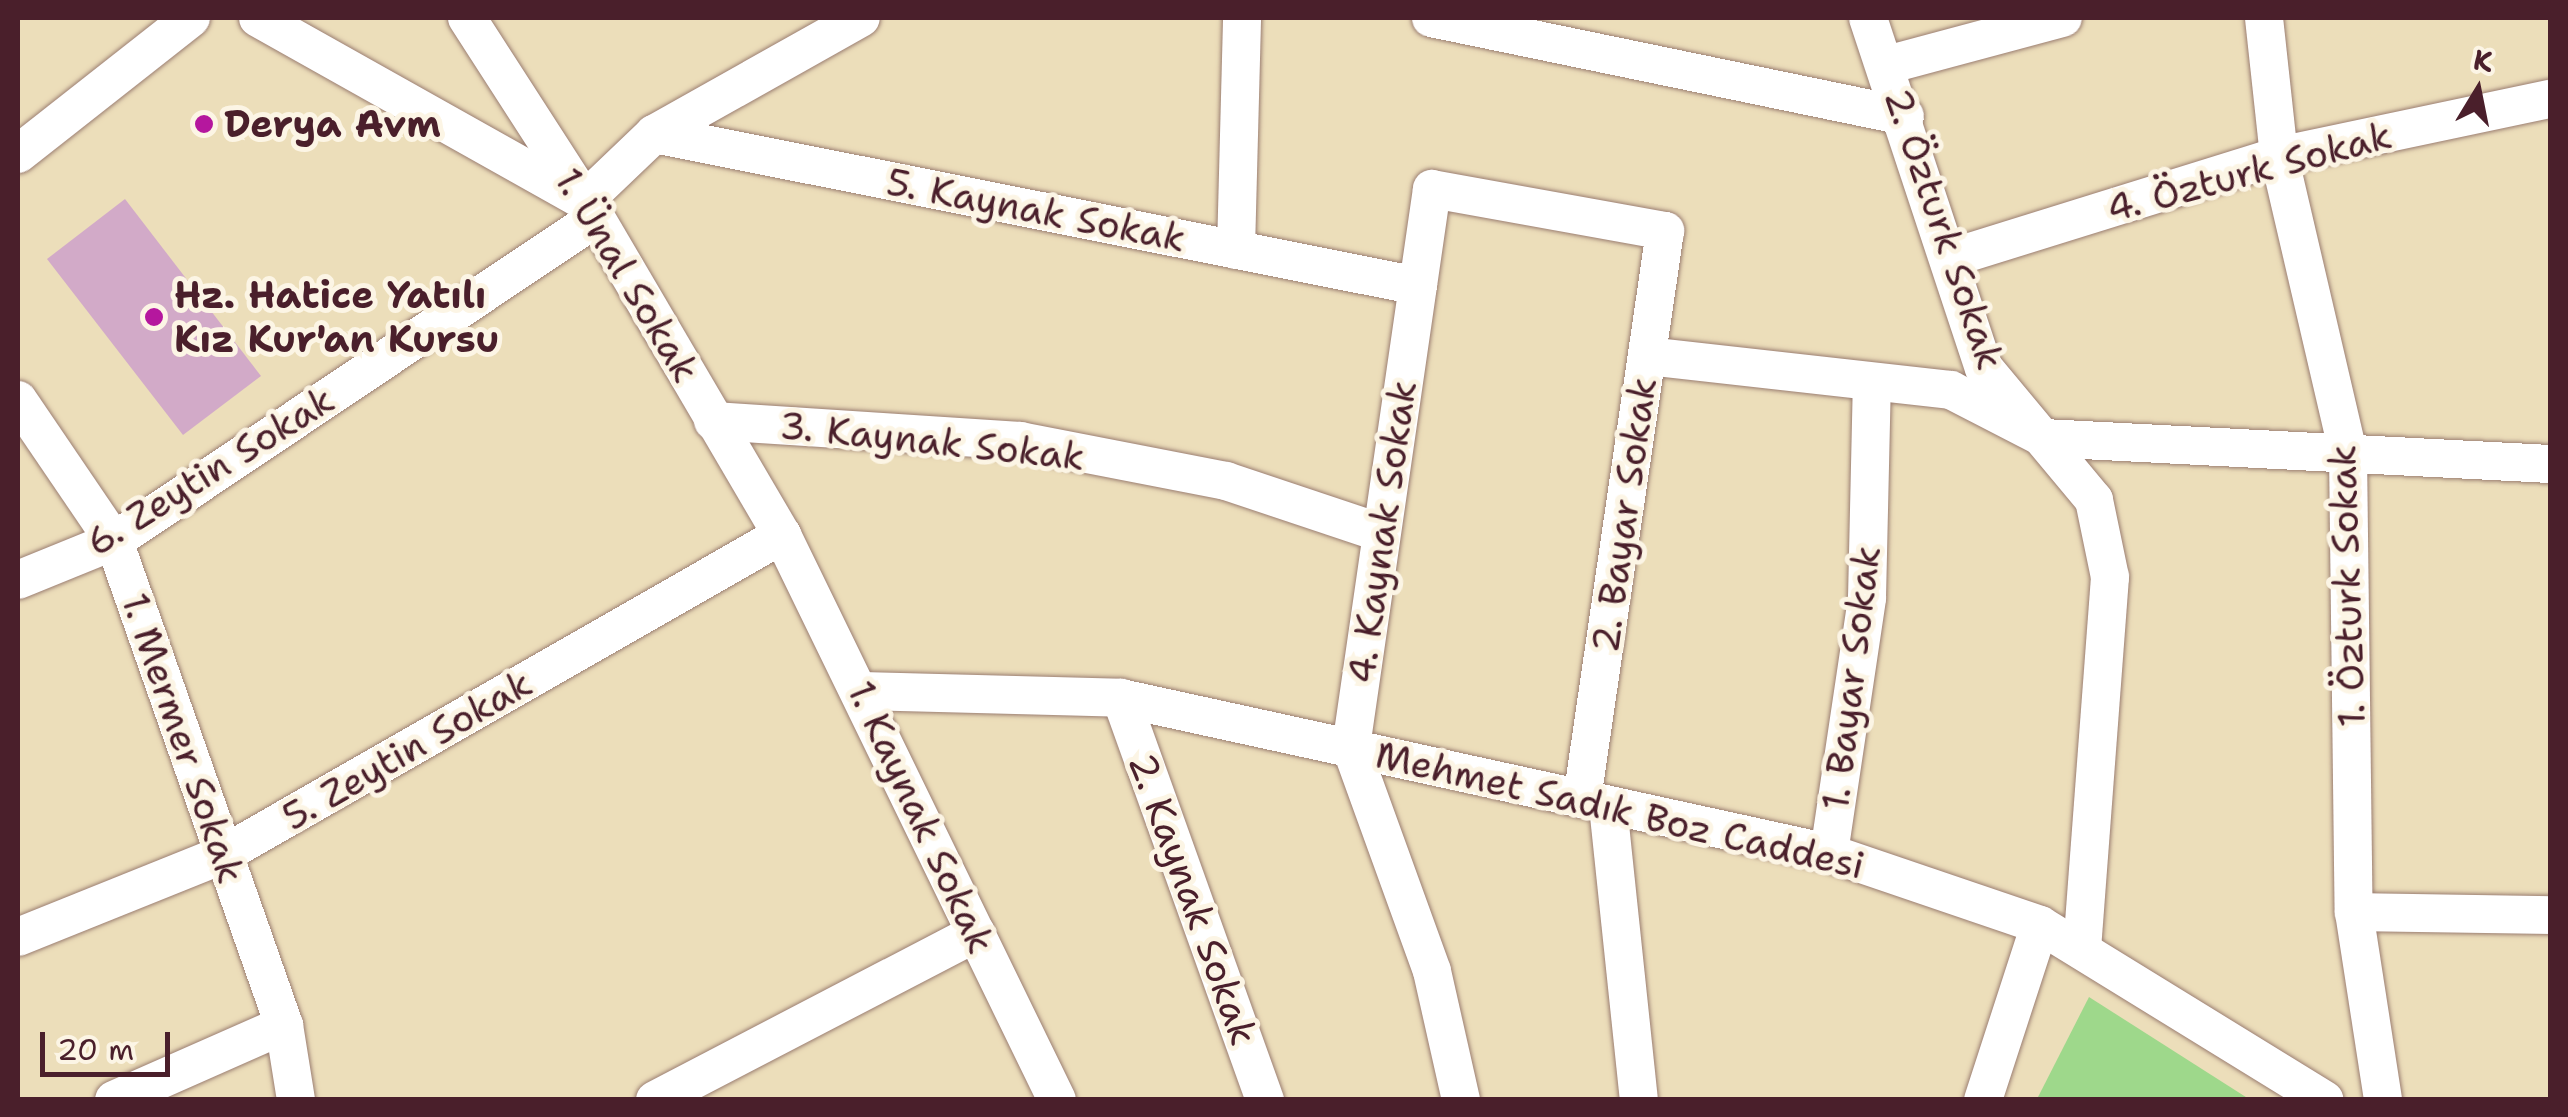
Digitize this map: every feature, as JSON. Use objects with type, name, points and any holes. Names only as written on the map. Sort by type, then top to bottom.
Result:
[{"type":"street","points":[[18,154],[191,18]]},
{"type":"street","points":[[258,18],[590,210]]},
{"type":"street","name":"1. Ünal Sokak","points":[[467,18],[590,210],[782,535]]},
{"type":"street","name":"6. Zeytin Sokak","points":[[18,580],[114,541],[590,210],[654,134],[860,18]]},
{"type":"street","points":[[1236,250],[1242,18]]},
{"type":"street","name":"2. Özturk Sokak","points":[[1868,18],[1887,64],[1984,368],[2094,500],[2110,577],[2082,948]]},
{"type":"street","points":[[1887,64],[2063,18]]},
{"type":"street","name":"1. Özturk Sokak","points":[[2264,18],[2279,156],[2348,453],[2354,912],[2383,1100]]},
{"type":"street","points":[[1452,20],[1904,116]]},
{"type":"street","name":"4. Özturk Sokak","points":[[1951,258],[2279,156],[2550,99]]},
{"type":"street","name":"5. Kaynak Sokak","points":[[654,134],[1418,286]]},
{"type":"street","name":"4. Kaynak Sokak","points":[[1461,1100],[1432,971],[1351,747],[1432,189],[1665,230]]},
{"type":"street","name":"2. Bayar Sokak","points":[[1639,1100],[1595,802],[1665,230]]},
{"type":"street","points":[[1647,356],[1951,390],[2044,438],[2550,464]]},
{"type":"street","name":"1. Bayar Sokak","points":[[1829,854],[1868,598],[1872,382]]},
{"type":"street","name":"1. Mermer Sokak","points":[[18,400],[114,541],[284,1025],[296,1100]]},
{"type":"street","name":"3. Kaynak Sokak","points":[[713,421],[1020,441],[1226,481],[1381,532]]},
{"type":"street","name":"1. Kaynak Sokak","points":[[782,535],[862,691],[1057,1100]]},
{"type":"street","name":"5. Zeytin Sokak","points":[[18,937],[224,854],[782,535]]},
{"type":"street","name":"Mehmet Sadık Boz Caddesi","points":[[862,691],[1121,698],[1829,854],[2040,925],[2325,1100]]},
{"type":"street","name":"2. Kaynak Sokak","points":[[1121,698],[1265,1100]]},
{"type":"street","points":[[2354,912],[2550,914]]},
{"type":"street","points":[[1983,1100],[2040,925]]},
{"type":"street","points":[[655,1100],[976,933]]},
{"type":"street","points":[[114,1100],[284,1025]]},
{"type":"green space","points":[[2089,997],[2249,1099],[2037,1099]]},
{"type":"building","name":"Hz. Hatice Yatılı Kız Kur'an Kursu","points":[[125,199],[261,376],[183,435],[47,259]]},
{"type":"place","name":"Derya Avm","points":[[204,124]]},
{"type":"place","name":"Hz. Hatice Yatılı Kız Kur'an Kursu","points":[[154,317]]}]
